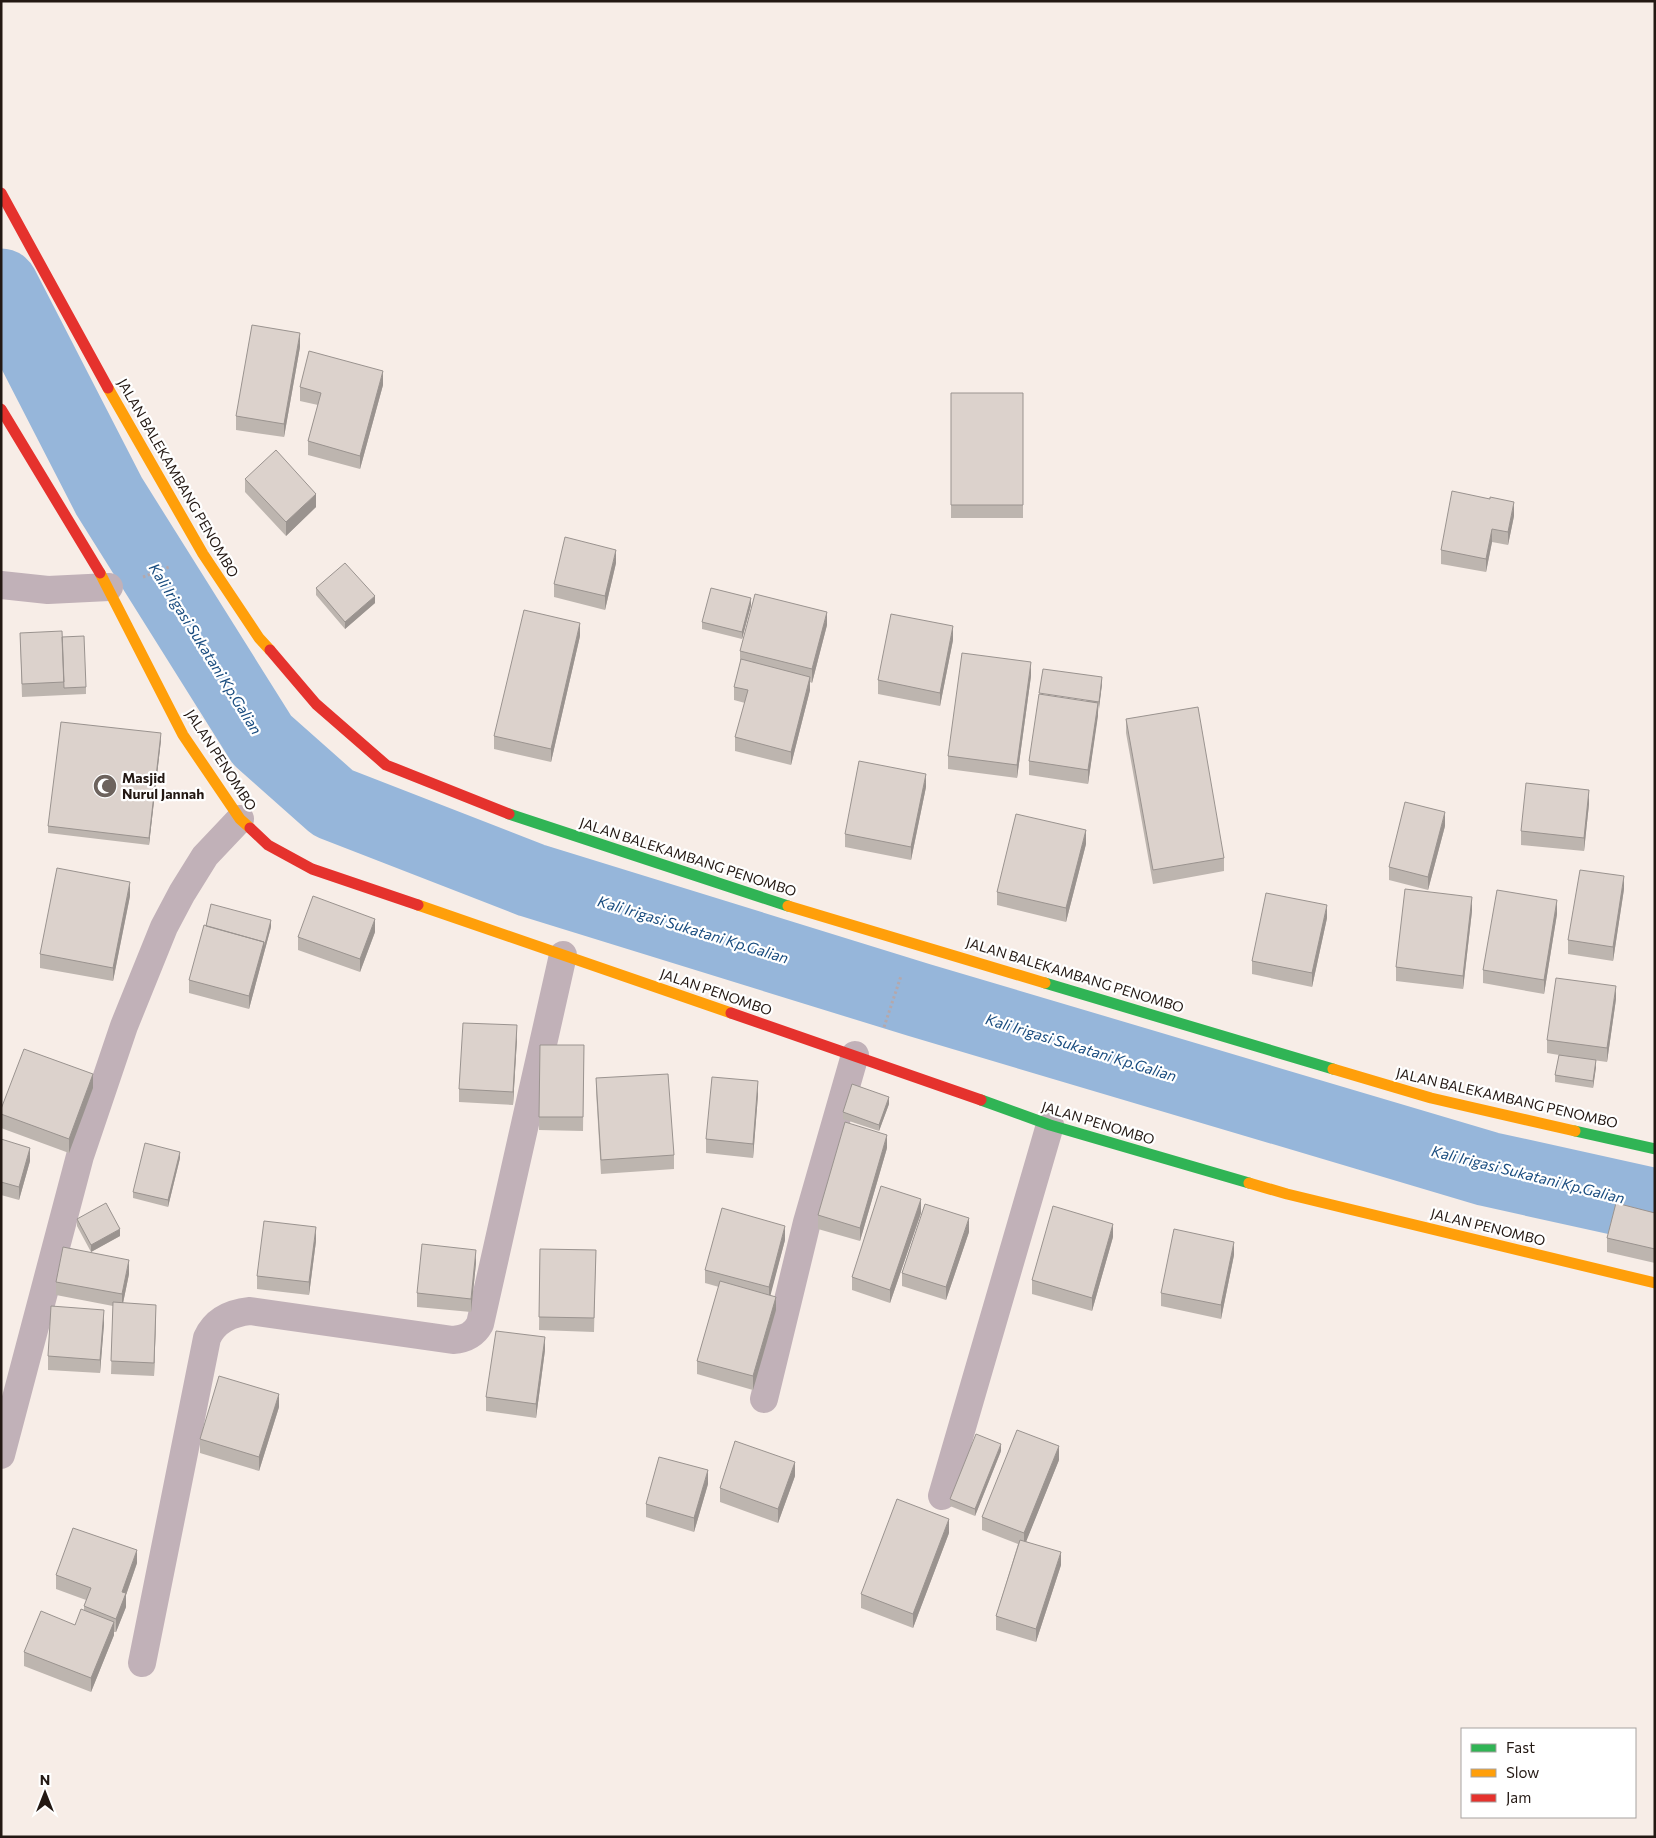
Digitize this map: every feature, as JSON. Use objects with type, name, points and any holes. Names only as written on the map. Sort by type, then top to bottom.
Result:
[{"type":"street","name":"JALAN BALEKAMBANG PENOMBO","points":[[1,193],[71,323],[203,554],[259,638],[316,704],[386,765],[499,811],[765,899],[1431,1098],[1655,1149]]},
{"type":"street","name":"JALAN PENOMBO","points":[[1,409],[109,587],[183,735],[240,819],[268,845],[312,869],[855,1055],[1050,1125],[1287,1194],[1655,1283]]},
{"type":"street","points":[[1,585],[48,590],[109,587]]},
{"type":"street","points":[[1,1456],[80,1156],[124,1026],[164,928],[182,893],[206,856],[240,819]]},
{"type":"street","points":[[142,1663],[207,1338],[212,1328],[236,1312],[250,1311],[453,1340],[471,1335],[480,1324],[563,955]]},
{"type":"street","points":[[764,1399],[807,1222],[855,1055]]},
{"type":"street","points":[[942,1496],[1050,1125]]},
{"type":"path","points":[[139,579],[173,565]]},
{"type":"path","points":[[884,1029],[904,967]]},
{"type":"building","points":[[252,325],[300,333],[284,424],[236,416]]},
{"type":"building","points":[[309,351],[383,371],[360,456],[308,441],[321,393],[300,387]]},
{"type":"building","points":[[951,393],[1023,393],[1023,505],[951,505]]},
{"type":"building","points":[[276,450],[316,494],[286,522],[245,479]]},
{"type":"building","points":[[1452,491],[1514,502],[1508,532],[1492,529],[1486,559],[1441,550]]},
{"type":"building","points":[[565,537],[616,550],[605,596],[554,584]]},
{"type":"building","points":[[345,563],[375,596],[345,622],[316,588]]},
{"type":"building","points":[[711,588],[751,598],[742,632],[702,622]]},
{"type":"building","points":[[755,594],[827,612],[812,669],[740,651]]},
{"type":"building","points":[[524,610],[580,623],[551,749],[494,736]]},
{"type":"building","points":[[891,614],[953,626],[940,693],[878,680]]},
{"type":"building","points":[[62,631],[64,682],[22,684],[20,633]]},
{"type":"building","points":[[84,636],[86,687],[64,688],[62,637]]},
{"type":"building","points":[[962,653],[1031,662],[1017,765],[948,756]]},
{"type":"building","points":[[741,659],[810,677],[791,752],[735,737],[748,690],[734,687]]},
{"type":"building","points":[[1043,669],[1102,677],[1099,702],[1039,693]]},
{"type":"building","points":[[1039,694],[1098,703],[1088,770],[1029,761]]},
{"type":"building","points":[[1198,707],[1224,858],[1153,870],[1126,719]]},
{"type":"building","name":"Masjid Nurul Jannah","points":[[61,722],[161,733],[149,838],[48,826]]},
{"type":"building","points":[[859,761],[926,774],[911,847],[845,834]]},
{"type":"building","points":[[1526,783],[1589,790],[1584,838],[1521,831]]},
{"type":"building","points":[[1405,802],[1445,812],[1428,877],[1389,867]]},
{"type":"building","points":[[1016,814],[1086,830],[1066,908],[997,892]]},
{"type":"building","points":[[57,868],[130,882],[113,968],[40,954]]},
{"type":"building","points":[[1580,870],[1624,876],[1613,947],[1568,940]]},
{"type":"building","points":[[1405,889],[1472,897],[1463,976],[1396,967]]},
{"type":"building","points":[[1497,890],[1557,900],[1544,980],[1483,970]]},
{"type":"building","points":[[1266,893],[1327,905],[1312,973],[1252,961]]},
{"type":"building","points":[[313,896],[375,919],[360,959],[298,937]]},
{"type":"building","points":[[211,904],[271,920],[264,948],[264,942],[206,926]]},
{"type":"building","points":[[204,925],[264,942],[249,996],[189,980]]},
{"type":"building","points":[[1556,978],[1616,986],[1607,1048],[1547,1040]]},
{"type":"building","points":[[463,1023],[517,1025],[513,1092],[459,1089]]},
{"type":"building","points":[[540,1045],[584,1045],[583,1117],[539,1117]]},
{"type":"building","points":[[24,1049],[93,1074],[69,1139],[1,1114],[1,1109]]},
{"type":"building","points":[[1559,1055],[1596,1060],[1593,1081],[1555,1075]]},
{"type":"building","points":[[668,1074],[674,1155],[601,1160],[596,1078]]},
{"type":"building","points":[[712,1077],[758,1081],[753,1144],[706,1139]]},
{"type":"building","points":[[852,1084],[889,1097],[879,1125],[843,1112]]},
{"type":"building","points":[[845,1122],[887,1135],[860,1228],[818,1215]]},
{"type":"building","points":[[1,1139],[30,1148],[19,1187],[1,1182]]},
{"type":"building","points":[[145,1143],[180,1152],[168,1200],[133,1192]]},
{"type":"building","points":[[881,1186],[921,1199],[890,1290],[852,1277]]},
{"type":"building","points":[[106,1203],[120,1229],[91,1245],[77,1219]]},
{"type":"building","points":[[1616,1203],[1655,1213],[1655,1249],[1607,1238]]},
{"type":"building","points":[[925,1204],[969,1218],[946,1287],[902,1273]]},
{"type":"building","points":[[1053,1206],[1113,1224],[1092,1298],[1032,1280]]},
{"type":"building","points":[[722,1208],[785,1226],[769,1287],[705,1270]]},
{"type":"building","points":[[264,1221],[316,1227],[309,1282],[257,1276]]},
{"type":"building","points":[[1174,1229],[1234,1242],[1221,1305],[1161,1293]]},
{"type":"building","points":[[422,1244],[476,1250],[471,1299],[417,1293]]},
{"type":"building","points":[[63,1247],[129,1260],[122,1294],[56,1282]]},
{"type":"building","points":[[540,1249],[596,1250],[594,1318],[539,1317]]},
{"type":"building","points":[[720,1281],[776,1297],[753,1376],[697,1361]]},
{"type":"building","points":[[113,1302],[156,1305],[154,1363],[111,1361]]},
{"type":"building","points":[[51,1306],[104,1310],[100,1360],[48,1356]]},
{"type":"building","points":[[496,1331],[545,1337],[536,1404],[486,1397]]},
{"type":"building","points":[[219,1376],[279,1394],[259,1457],[200,1439]]},
{"type":"building","points":[[1017,1430],[1059,1446],[1024,1533],[982,1517]]},
{"type":"building","points":[[976,1434],[1001,1444],[975,1509],[950,1499]]},
{"type":"building","points":[[735,1441],[795,1462],[778,1509],[720,1488]]},
{"type":"building","points":[[659,1457],[708,1470],[694,1518],[646,1504]]},
{"type":"building","points":[[897,1499],[949,1519],[913,1614],[861,1594]]},
{"type":"building","points":[[73,1528],[137,1550],[122,1592],[126,1593],[116,1619],[84,1606],[91,1588],[56,1575]]},
{"type":"building","points":[[1020,1540],[1061,1552],[1036,1629],[996,1616]]},
{"type":"building","points":[[81,1609],[114,1622],[91,1678],[24,1652],[41,1611],[75,1625]]},
{"type":"waterway","name":"Kali Irigasi Sukatani Kp.Galian","points":[[1,286],[109,496],[262,740],[333,803],[531,880],[919,1000],[1488,1169],[1655,1206]]},
{"type":"traffic: fast","points":[[509,814],[788,906]]},
{"type":"traffic: fast","points":[[1045,983],[1333,1069]]},
{"type":"traffic: fast","points":[[981,1100],[1050,1125],[1249,1183]]},
{"type":"traffic: fast","points":[[1575,1131],[1655,1149]]},
{"type":"traffic: slow","points":[[108,388],[203,554],[259,638],[270,650]]},
{"type":"traffic: slow","points":[[100,573],[183,735],[240,819],[250,828]]},
{"type":"traffic: slow","points":[[418,905],[731,1013]]},
{"type":"traffic: slow","points":[[788,906],[1045,983]]},
{"type":"traffic: slow","points":[[1333,1069],[1431,1098],[1575,1131]]},
{"type":"traffic: slow","points":[[1249,1183],[1287,1194],[1655,1283]]},
{"type":"traffic: jam","points":[[1,193],[108,388]]},
{"type":"traffic: jam","points":[[1,409],[100,573]]},
{"type":"traffic: jam","points":[[270,650],[316,704],[386,765],[509,814]]},
{"type":"traffic: jam","points":[[250,828],[268,845],[312,869],[418,905]]},
{"type":"traffic: jam","points":[[731,1013],[981,1100]]},
{"type":"place","name":"Masjid Nurul Jannah","points":[[105,786]]}]
